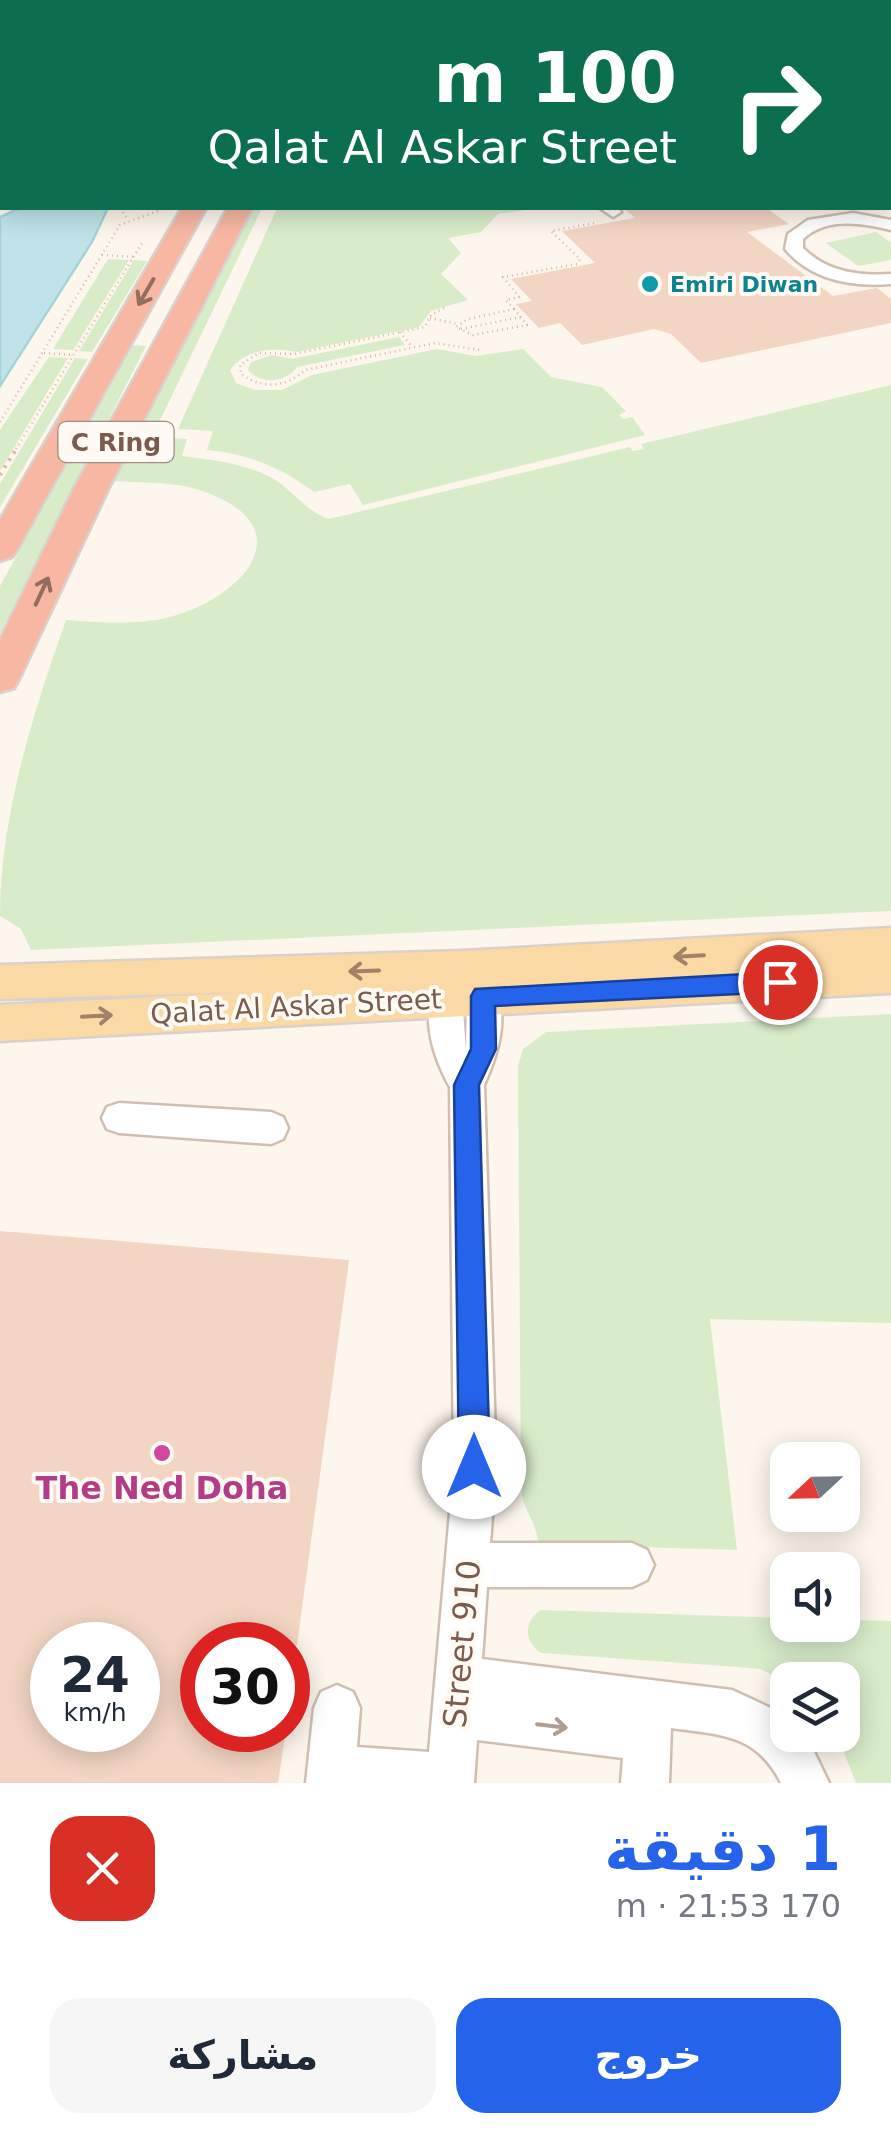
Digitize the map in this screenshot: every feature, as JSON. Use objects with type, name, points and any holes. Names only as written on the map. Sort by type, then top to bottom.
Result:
[{"type":"highway","name":"C Ring","points":[[0,550],[193,210]]},
{"type":"highway","points":[[191,300],[185,275],[219,210]]},
{"type":"highway","name":"C Ring","points":[[0,680],[92,487],[239,210]]},
{"type":"main road","name":"Qalat Al Askar Street","points":[[0,1023],[463,990],[891,945]]},
{"type":"main road","name":"Qalat Al Askar Street","points":[[0,982],[463,990],[891,976]]},
{"type":"street","points":[[807,210],[824,221]]},
{"type":"street","points":[[891,225],[858,219],[824,221],[801,229],[794,238],[794,248],[803,259],[837,275],[891,279]]},
{"type":"street","name":"Street 910","points":[[450,1780],[470,1565],[475,1368],[466,1085],[450,1056],[463,990]]},
{"type":"street","points":[[119,1118],[271,1128]]},
{"type":"street","points":[[470,1565],[632,1565]]},
{"type":"street","points":[[458,1696],[647,1741],[732,1713],[772,1732],[789,1750],[805,1783]]},
{"type":"street","points":[[337,1708],[331,1776],[450,1780]]},
{"type":"path","points":[[121,210],[128,220]]},
{"type":"path","points":[[0,422],[120,224],[160,210]]},
{"type":"path","points":[[159,216],[162,210]]},
{"type":"path","points":[[454,348],[466,334],[527,325],[506,300],[520,297],[503,277],[576,264],[580,259],[551,231],[622,218],[611,210]]},
{"type":"path","points":[[0,475],[151,230]]},
{"type":"path","points":[[102,255],[134,257]]},
{"type":"path","points":[[444,308],[430,318],[426,327],[294,354],[259,353],[244,360],[239,370],[251,382],[279,384],[296,379],[305,370],[435,342],[480,350]]},
{"type":"path","points":[[457,327],[514,309]]},
{"type":"path","points":[[457,327],[521,317]]},
{"type":"path","points":[[430,318],[466,334]]},
{"type":"path","points":[[400,332],[412,348]]},
{"type":"path","points":[[44,353],[73,355]]},
{"type":"green space","points":[[252,210],[261,210],[152,437],[187,439],[182,456],[260,472],[329,519],[630,447],[633,451],[644,449],[641,444],[891,385],[891,911],[31,950],[21,929],[0,916],[1,878],[21,765],[66,620],[138,622],[180,614],[227,589],[244,573],[254,556],[257,538],[250,521],[232,505],[180,486],[111,481]]},
{"type":"green space","points":[[276,210],[526,210],[498,214],[481,232],[448,238],[461,253],[441,274],[468,300],[431,311],[419,327],[296,352],[268,350],[251,354],[230,370],[236,383],[255,390],[282,390],[312,375],[437,349],[476,356],[523,349],[551,377],[602,387],[626,411],[619,415],[623,419],[632,417],[645,435],[363,505],[350,484],[314,492],[264,463],[207,450],[213,431],[178,429]]},
{"type":"green space","points":[[876,232],[891,243],[891,260],[858,266],[826,243]]},
{"type":"green space","points":[[108,259],[129,260],[73,350],[53,349]]},
{"type":"green space","points":[[134,260],[147,261],[92,352],[79,351]]},
{"type":"green space","points":[[399,337],[405,345],[297,367],[280,379],[266,380],[248,370],[251,362],[272,355],[292,359]]},
{"type":"green space","points":[[133,345],[146,346],[0,633],[0,586]]},
{"type":"green space","points":[[49,357],[68,358],[0,471],[0,430]]},
{"type":"green space","points":[[75,358],[88,359],[0,507],[0,484]]},
{"type":"green space","points":[[891,1014],[891,1323],[710,1319],[737,1550],[538,1544],[521,1487],[518,1066],[523,1049],[546,1032]]},
{"type":"green space","points":[[541,1610],[770,1617],[770,1642],[860,1642],[860,1620],[891,1621],[891,1783],[856,1783],[844,1752],[860,1752],[860,1662],[770,1662],[770,1674],[760,1669],[541,1653],[531,1643],[528,1631]]},
{"type":"water","points":[[16,210],[107,210],[92,242],[0,386],[0,217]]},
{"type":"building","name":"Emiri Diwan","points":[[625,210],[769,210],[789,224],[747,232],[833,296],[877,288],[891,299],[891,323],[701,363],[671,334],[654,329],[582,345],[560,323],[539,328],[516,304],[532,301],[511,279],[595,263],[562,231],[635,218]]},
{"type":"building","name":"The Ned Doha","points":[[0,1231],[349,1260],[300,1622],[180,1622],[180,1752],[283,1752],[278,1783],[0,1783]]},
{"type":"place","name":"Emiri Diwan","points":[[650,284]]},
{"type":"place","name":"The Ned Doha","points":[[162,1453]]},
{"type":"route","points":[[474,1467],[475,1368],[466,1085],[475,1074],[483,1049],[483,996],[780,982]]}]
